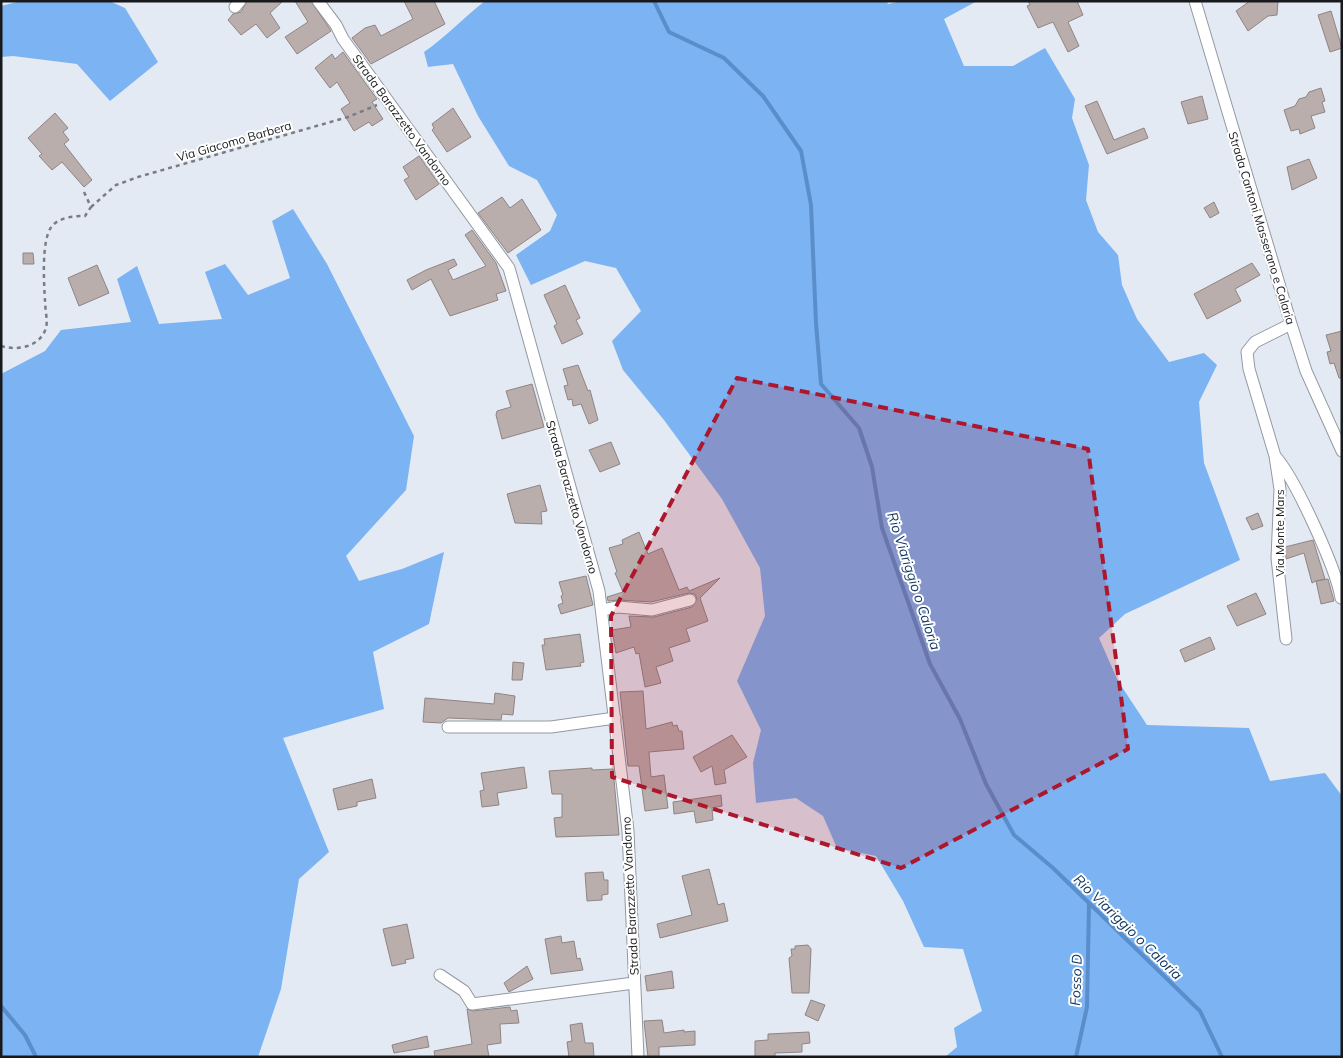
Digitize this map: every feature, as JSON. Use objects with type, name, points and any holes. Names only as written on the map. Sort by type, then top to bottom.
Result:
[{"type":"street","name":"Strada Barazzetto Vandorno","points":[[318,1],[509,268],[520,300],[539,380],[599,591],[602,610],[628,830],[638,1057]]},
{"type":"street","name":"Strada Cantoni Masserano e Calaria","points":[[1195,1],[1306,371],[1342,451]]},
{"type":"street","name":"Via Monte Mars","points":[[1286,639],[1277,558],[1280,489],[1275,456],[1249,368],[1247,352],[1255,342],[1291,324]]},
{"type":"street","name":"Via Monte Mars","points":[[1275,456],[1284,466],[1314,527],[1339,586],[1341,598]]},
{"type":"street","points":[[602,610],[618,607],[652,610],[690,600]]},
{"type":"street","points":[[448,727],[551,727],[615,718]]},
{"type":"street","points":[[440,975],[464,991],[472,1004],[634,983]]},
{"type":"path","name":"Via Giacomo Barbera","points":[[91,208],[116,185],[138,177],[348,117],[388,101]]},
{"type":"path","points":[[1,346],[14,350],[30,346],[42,337],[47,326],[44,288],[46,234],[54,224],[70,216],[85,216],[91,208],[84,192]]},
{"type":"highlighted area","points":[[737,378],[1088,449],[1128,749],[901,868],[612,777],[611,616]]},
{"type":"shaded area","points":[[21,1],[109,1],[125,8],[158,62],[110,101],[77,64],[13,56],[1,57],[1,6]]},
{"type":"shaded area","points":[[485,1],[887,1],[888,4],[902,1],[977,1],[944,19],[964,66],[1013,66],[1045,48],[1075,99],[1072,118],[1089,165],[1086,200],[1098,232],[1118,255],[1122,285],[1137,319],[1169,362],[1204,353],[1217,365],[1199,402],[1204,463],[1240,560],[1125,614],[1099,638],[1118,681],[1147,725],[1249,728],[1270,781],[1325,773],[1342,796],[1342,1057],[945,1057],[957,1047],[954,1028],[982,1011],[963,949],[924,947],[903,901],[876,856],[837,848],[823,816],[796,798],[756,803],[753,763],[761,730],[737,681],[765,616],[760,568],[722,499],[664,420],[623,370],[612,341],[641,311],[616,268],[585,261],[531,285],[516,255],[550,231],[557,215],[537,180],[509,166],[478,116],[453,64],[428,67],[424,52]]},
{"type":"shaded area","points":[[293,209],[327,264],[414,436],[406,490],[346,556],[359,581],[402,569],[444,552],[429,624],[373,652],[384,709],[283,738],[329,852],[299,879],[281,989],[258,1057],[1,1057],[1,374],[45,351],[61,330],[131,322],[117,279],[137,266],[159,324],[222,319],[205,272],[225,264],[248,295],[290,278],[272,221]]},
{"type":"building","points":[[247,1],[283,1],[270,13],[280,28],[267,38],[256,24],[241,35],[228,20],[233,14],[241,12]]},
{"type":"building","points":[[295,1],[311,1],[331,31],[297,54],[285,37],[308,22]]},
{"type":"building","points":[[404,1],[434,1],[445,24],[371,64],[352,38],[365,28],[375,25],[381,36],[413,19]]},
{"type":"building","points":[[1028,1],[1077,1],[1083,15],[1068,22],[1079,46],[1068,52],[1053,22],[1038,28],[1027,6],[1030,5]]},
{"type":"building","points":[[1250,1],[1278,1],[1277,15],[1268,16],[1248,31],[1236,11]]},
{"type":"building","points":[[1331,11],[1342,48],[1330,52],[1318,15]]},
{"type":"building","points":[[343,52],[377,99],[372,102],[383,119],[372,126],[369,122],[354,131],[341,109],[350,103],[337,82],[330,88],[315,68],[332,54],[335,59]]},
{"type":"building","points":[[1321,88],[1325,101],[1322,102],[1325,112],[1311,116],[1315,128],[1300,134],[1299,129],[1291,131],[1284,110],[1295,106],[1299,99],[1306,97],[1309,92]]},
{"type":"building","points":[[1202,96],[1208,119],[1188,124],[1181,102]]},
{"type":"building","points":[[1097,101],[1114,140],[1144,128],[1148,138],[1107,154],[1085,106]]},
{"type":"building","points":[[453,108],[471,137],[447,152],[432,130],[434,128],[432,124]]},
{"type":"building","points":[[55,113],[68,128],[63,132],[69,140],[64,144],[92,180],[84,187],[62,162],[52,170],[39,156],[42,154],[28,138]]},
{"type":"building","points":[[419,156],[439,184],[416,200],[404,180],[409,177],[403,167]]},
{"type":"building","points":[[1309,159],[1317,178],[1292,190],[1287,167]]},
{"type":"building","points":[[502,197],[510,208],[522,199],[541,230],[508,253],[478,213]]},
{"type":"building","points":[[1214,202],[1219,213],[1210,218],[1204,208]]},
{"type":"building","points":[[472,230],[496,263],[506,291],[496,294],[498,300],[450,316],[431,279],[412,290],[407,280],[454,259],[457,265],[448,270],[453,280],[486,266],[465,235]]},
{"type":"building","points":[[23,253],[33,253],[34,264],[23,264]]},
{"type":"building","points":[[1252,263],[1260,275],[1235,289],[1241,301],[1207,319],[1194,294]]},
{"type":"building","points":[[97,265],[109,293],[79,306],[68,278]]},
{"type":"building","points":[[565,285],[580,318],[576,320],[583,334],[562,344],[554,326],[557,324],[544,295]]},
{"type":"building","points":[[1342,331],[1342,378],[1339,378],[1334,363],[1330,364],[1327,352],[1331,351],[1326,335]]},
{"type":"building","points":[[578,365],[588,391],[590,390],[598,420],[589,424],[581,404],[573,406],[572,399],[568,400],[564,386],[568,385],[563,369]]},
{"type":"building","points":[[532,384],[544,427],[502,439],[496,415],[497,411],[511,407],[506,391]]},
{"type":"building","points":[[611,442],[620,464],[600,472],[589,450]]},
{"type":"building","points":[[540,485],[547,511],[541,512],[542,524],[515,523],[507,494]]},
{"type":"building","points":[[1258,513],[1263,526],[1252,530],[1246,518]]},
{"type":"building","points":[[639,532],[648,554],[662,548],[679,590],[687,587],[689,591],[720,578],[700,598],[708,621],[686,629],[690,641],[669,648],[673,661],[656,667],[661,683],[645,687],[639,653],[636,654],[634,647],[616,653],[612,630],[631,627],[629,616],[654,617],[692,607],[697,599],[695,594],[689,593],[651,602],[608,601],[607,597],[623,592],[615,573],[617,572],[609,548],[623,544],[622,540]]},
{"type":"building","points":[[1313,540],[1325,579],[1312,583],[1304,553],[1286,559],[1285,547]]},
{"type":"building","points":[[586,576],[593,605],[561,614],[558,605],[563,603],[561,596],[563,595],[559,582]]},
{"type":"building","points":[[1328,579],[1334,601],[1321,604],[1316,581]]},
{"type":"building","points":[[1256,593],[1266,614],[1237,626],[1227,606]]},
{"type":"building","points":[[580,634],[584,662],[580,663],[581,666],[546,670],[542,645],[545,645],[544,639]]},
{"type":"building","points":[[1210,637],[1215,649],[1185,662],[1180,650]]},
{"type":"building","points":[[513,662],[524,663],[522,680],[512,680]]},
{"type":"building","points":[[643,691],[646,729],[672,722],[673,726],[677,725],[679,731],[682,731],[684,749],[649,752],[651,777],[664,775],[668,808],[645,811],[639,766],[628,766],[620,692]]},
{"type":"building","points":[[495,693],[515,696],[513,715],[502,714],[501,720],[448,718],[441,723],[423,722],[425,698],[494,704]]},
{"type":"building","points":[[732,735],[747,757],[724,770],[726,783],[715,785],[712,766],[701,772],[693,757]]},
{"type":"building","points":[[524,767],[527,788],[497,793],[499,805],[482,807],[480,791],[484,790],[481,773]]},
{"type":"building","points":[[592,768],[592,770],[613,769],[619,835],[556,837],[554,818],[562,817],[562,794],[552,794],[549,771]]},
{"type":"building","points":[[372,779],[376,798],[357,802],[357,806],[338,810],[333,789]]},
{"type":"building","points":[[721,795],[722,806],[712,808],[713,820],[696,823],[694,811],[674,814],[673,802]]},
{"type":"building","points":[[709,869],[718,905],[724,903],[728,921],[660,938],[657,924],[692,915],[682,876]]},
{"type":"building","points":[[603,872],[604,880],[608,880],[608,894],[602,895],[602,900],[587,901],[585,873]]},
{"type":"building","points":[[407,924],[414,958],[405,960],[406,963],[392,966],[383,929]]},
{"type":"building","points":[[561,936],[562,943],[574,941],[577,959],[580,958],[583,970],[551,974],[545,939]]},
{"type":"building","points":[[808,945],[811,949],[809,993],[792,993],[789,958],[792,956],[791,949],[795,949],[795,946]]},
{"type":"building","points":[[527,966],[533,979],[509,992],[504,983]]},
{"type":"building","points":[[672,971],[674,988],[647,991],[645,976]]},
{"type":"building","points":[[811,1000],[825,1005],[818,1021],[805,1015]]},
{"type":"building","points":[[510,1007],[511,1011],[517,1010],[519,1023],[500,1024],[501,1043],[487,1045],[489,1057],[435,1057],[434,1051],[472,1044],[467,1009],[473,1011]]},
{"type":"building","points":[[662,1020],[664,1033],[684,1030],[684,1032],[695,1031],[695,1045],[659,1047],[659,1057],[648,1057],[644,1021]]},
{"type":"building","points":[[582,1023],[585,1043],[593,1043],[594,1057],[569,1057],[567,1042],[572,1041],[570,1025]]},
{"type":"building","points":[[809,1032],[810,1043],[802,1044],[802,1052],[775,1053],[775,1057],[755,1057],[755,1041],[768,1040],[768,1034]]},
{"type":"building","points":[[427,1036],[429,1047],[394,1053],[392,1045]]},
{"type":"waterway","name":"Rio Viariggio o Caloria","points":[[654,1],[669,32],[724,58],[763,96],[801,151],[811,205],[816,323],[821,384],[859,428],[872,467],[882,528],[930,664],[960,719],[986,784],[1014,835],[1053,868],[1200,1011],[1222,1057]]},
{"type":"waterway","name":"Fosso D","points":[[1076,1057],[1087,1007],[1089,904]]},
{"type":"waterway","points":[[1,1006],[25,1035],[36,1057]]}]
